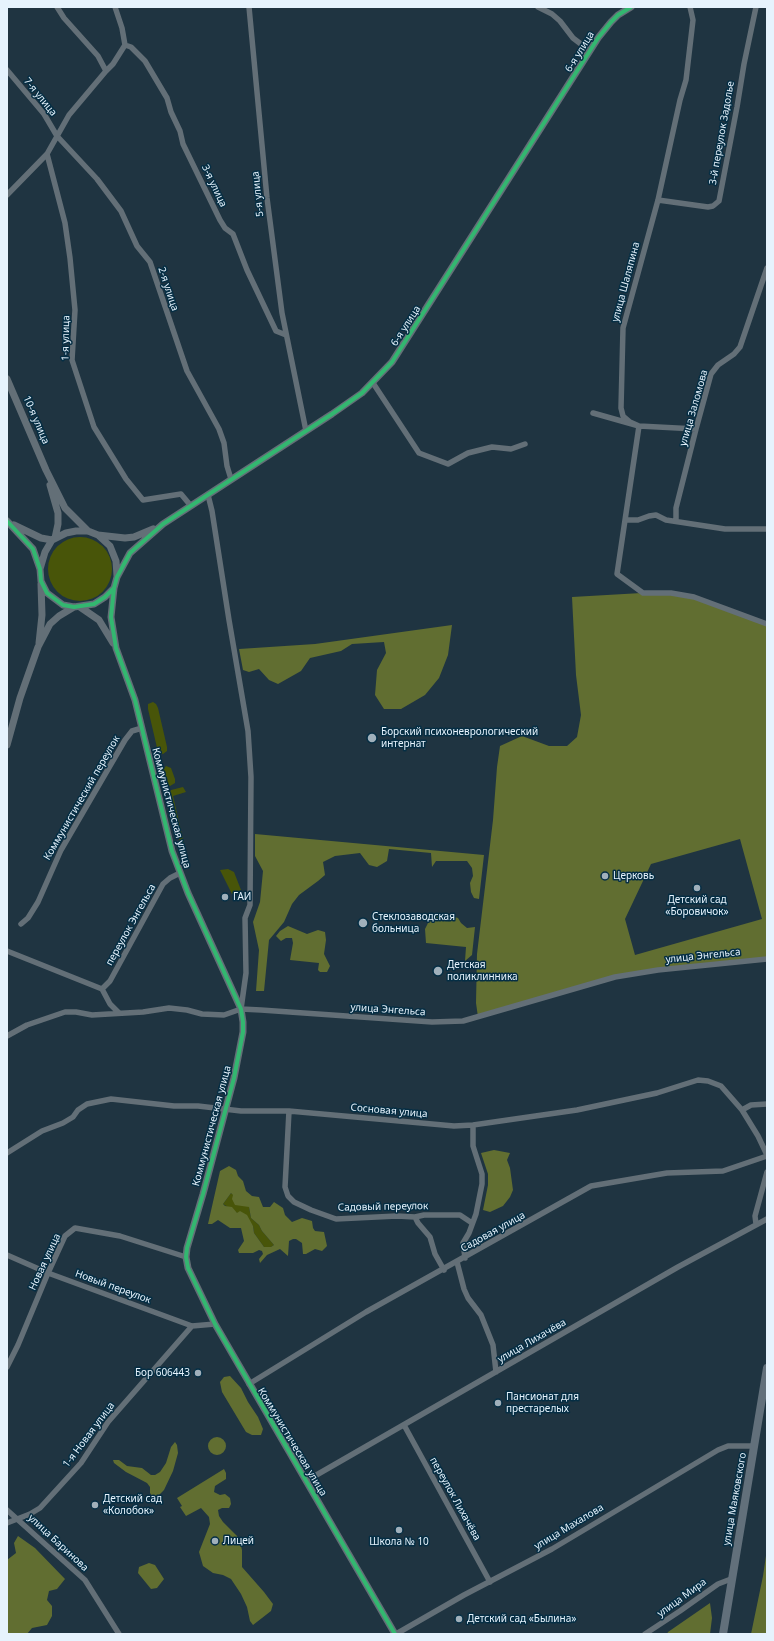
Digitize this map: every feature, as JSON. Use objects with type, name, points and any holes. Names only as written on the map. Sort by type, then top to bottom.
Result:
[{"type":"main road","name":"улица Маяковского","points":[[723,1634],[767,1368]]},
{"type":"street","points":[[57,7],[64,18],[98,56],[106,71]]},
{"type":"street","points":[[7,195],[47,154],[69,115],[113,64],[125,45],[122,28],[115,7]]},
{"type":"street","name":"5-я улица","points":[[249,7],[267,198],[286,335],[306,431]]},
{"type":"street","points":[[538,7],[552,14],[560,21],[573,38],[590,51]]},
{"type":"street","name":"6-я улица","points":[[163,524],[348,403],[373,383],[392,362],[590,51],[611,22],[631,7]]},
{"type":"street","name":"улица Шаляпина","points":[[639,426],[630,422],[623,416],[621,408],[623,328],[658,200],[680,100],[686,80],[693,20],[690,7]]},
{"type":"street","name":"3-й переулок Задолье","points":[[658,200],[708,207],[713,206],[719,201],[756,7]]},
{"type":"street","name":"3-я улица","points":[[125,45],[131,47],[145,61],[168,98],[171,112],[180,131],[183,144],[216,213],[225,228],[233,234],[246,270],[276,331],[286,335]]},
{"type":"street","name":"7-я улица","points":[[7,70],[44,114],[57,136]]},
{"type":"street","name":"2-я улица","points":[[57,136],[97,179],[121,211],[137,246],[150,262],[187,371],[219,429],[224,443],[227,466],[232,479]]},
{"type":"street","name":"1-я улица","points":[[47,154],[65,223],[70,258],[76,310],[72,360],[94,427],[126,479],[143,500],[181,494],[192,506]]},
{"type":"street","name":"улица Заломова","points":[[676,521],[676,508],[711,374],[718,365],[740,348],[767,268]]},
{"type":"street","name":"10-я улица","points":[[7,379],[46,470],[65,508],[88,532]]},
{"type":"street","points":[[373,383],[419,453],[448,464],[468,453],[492,447],[511,449],[525,444]]},
{"type":"street","points":[[593,413],[639,426],[696,429]]},
{"type":"street","points":[[639,426],[618,574],[642,593],[671,593],[694,597],[767,624]]},
{"type":"street","name":"10-я улица","points":[[46,470],[58,513],[58,524],[54,539]]},
{"type":"street","points":[[208,495],[212,511],[228,620],[248,731],[251,778],[250,905],[245,918],[246,973],[241,1009]]},
{"type":"street","points":[[625,520],[638,520],[656,515],[666,520],[725,529],[766,528]]},
{"type":"street","points":[[7,521],[26,532],[41,538],[54,539],[76,531],[125,538],[134,537],[163,524]]},
{"type":"street","points":[[7,521],[33,549],[40,570],[42,615],[38,647]]},
{"type":"street","points":[[7,745],[20,698],[38,647],[50,624],[58,616],[77,607],[94,604],[105,597],[114,588],[117,577],[130,553],[163,524]]},
{"type":"street","points":[[98,535],[110,546],[116,561],[117,577]]},
{"type":"street","points":[[40,570],[45,552],[54,539]]},
{"type":"street","points":[[41,581],[47,593],[55,600],[63,605],[77,607]]},
{"type":"street","name":"Коммунистическая улица","points":[[114,588],[111,617],[116,648]]},
{"type":"street","name":"Коммунистическая улица","points":[[77,607],[99,620],[116,648],[135,700],[172,850],[180,873],[241,1009],[243,1032],[239,1054],[186,1257],[192,1279],[215,1324],[249,1384],[396,1634]]},
{"type":"street","name":"Коммунистический переулок","points":[[21,924],[28,918],[38,902],[60,850],[124,740],[132,731],[142,728]]},
{"type":"street","name":"переулок Энгельса","points":[[102,989],[110,981],[163,884],[170,878],[180,873]]},
{"type":"street","points":[[7,951],[102,989],[110,1004],[119,1013]]},
{"type":"street","name":"улица Энгельса","points":[[7,1036],[27,1026],[65,1012],[76,1012],[92,1015],[143,1012],[169,1008],[187,1010],[202,1014],[224,1015],[241,1009],[425,1022],[456,1021],[478,1017],[523,1002],[615,977],[658,970],[767,959]]},
{"type":"street","name":"Сосновая улица","points":[[7,1153],[42,1131],[63,1123],[73,1117],[78,1110],[87,1104],[111,1099],[174,1106],[198,1106],[225,1109],[289,1112],[454,1126],[472,1125],[577,1110],[657,1093],[698,1080],[708,1080],[721,1086],[742,1110],[765,1146],[767,1156]]},
{"type":"street","points":[[742,1110],[751,1106],[767,1104]]},
{"type":"street","name":"Садовый переулок","points":[[289,1112],[285,1187],[288,1196],[294,1202],[336,1219],[397,1216],[415,1217],[424,1215],[460,1216],[472,1223]]},
{"type":"street","points":[[465,1258],[463,1243],[472,1223],[482,1184],[482,1174],[473,1146],[472,1125]]},
{"type":"street","name":"Садовая улица","points":[[249,1384],[366,1312],[444,1270],[591,1186],[667,1173],[723,1171],[767,1156]]},
{"type":"street","points":[[756,1224],[756,1216],[767,1172]]},
{"type":"street","points":[[415,1217],[418,1224],[430,1237],[435,1254],[444,1270]]},
{"type":"street","name":"улица Лихачёва","points":[[306,1481],[678,1267],[767,1219]]},
{"type":"street","name":"Новая улица","points":[[7,1367],[65,1236],[75,1228],[120,1236],[186,1257]]},
{"type":"street","name":"Новый переулок","points":[[7,1255],[48,1273],[192,1326],[215,1324]]},
{"type":"street","points":[[457,1262],[464,1289],[468,1298],[481,1315],[493,1344],[496,1372]]},
{"type":"street","name":"1-я Новая улица","points":[[7,1523],[19,1519],[40,1508],[76,1469],[108,1422],[192,1326]]},
{"type":"street","name":"переулок Лихачёва","points":[[404,1425],[490,1582]]},
{"type":"street","name":"улица Махалова","points":[[396,1634],[457,1599],[552,1548],[718,1450],[728,1446],[754,1446]]},
{"type":"street","name":"улица Баринова","points":[[7,1510],[19,1519],[85,1580],[119,1634]]},
{"type":"street","name":"улица Мира","points":[[645,1634],[718,1584],[731,1579]]},
{"type":"green space","points":[[80,537],[92,540],[103,546],[109,557],[112,569],[109,581],[103,592],[92,598],[80,601],[68,598],[57,592],[51,581],[48,569],[51,557],[57,546],[68,540]]},
{"type":"green space","points":[[659,592],[683,594],[767,624],[767,959],[636,973],[478,1017],[476,1003],[477,954],[500,746],[522,736],[549,746],[567,746],[577,737],[581,715],[576,675],[572,597]],"holes":[[[740,839],[762,919],[635,955],[625,919],[651,864]]]},
{"type":"green space","points":[[452,625],[448,655],[439,678],[425,695],[401,709],[384,709],[375,695],[377,670],[386,653],[384,642],[352,644],[341,651],[310,658],[301,671],[278,684],[269,680],[259,669],[249,672],[243,670],[239,649],[315,644]]},
{"type":"green space","points":[[153,702],[158,708],[167,747],[167,751],[163,754],[158,752],[148,709],[148,704]]},
{"type":"green space","points":[[166,766],[171,768],[175,779],[175,783],[170,786],[165,784],[162,771]]},
{"type":"green space","points":[[183,787],[186,792],[173,796],[186,852],[182,851],[169,794],[171,790]]},
{"type":"green space","points":[[255,834],[484,855],[479,899],[474,898],[471,892],[470,883],[473,876],[472,868],[467,861],[436,861],[432,867],[431,853],[389,849],[387,861],[377,867],[369,865],[360,853],[335,856],[323,862],[325,875],[299,895],[292,904],[284,922],[269,940],[264,991],[256,991],[259,950],[253,922],[260,902],[263,871],[255,856]]},
{"type":"green space","points":[[228,869],[234,872],[241,890],[232,894],[220,870]]},
{"type":"green space","points":[[441,913],[458,918],[467,928],[475,927],[472,955],[465,961],[466,947],[426,943],[425,929],[428,923]]},
{"type":"green space","points":[[288,926],[307,934],[318,930],[325,932],[326,940],[324,954],[330,966],[327,972],[320,972],[318,970],[319,963],[290,960],[293,943],[292,938],[286,938],[281,941],[276,936],[280,931]]},
{"type":"green space","points":[[494,1150],[510,1153],[507,1160],[510,1168],[513,1190],[503,1206],[490,1212],[483,1210],[488,1185],[488,1174],[481,1153]]},
{"type":"green space","points":[[229,1166],[236,1170],[238,1176],[243,1181],[246,1191],[252,1196],[259,1197],[263,1207],[270,1207],[274,1202],[283,1208],[285,1215],[292,1222],[302,1218],[312,1221],[315,1231],[324,1232],[327,1246],[322,1251],[315,1249],[303,1254],[302,1243],[296,1239],[293,1239],[289,1241],[288,1256],[280,1249],[267,1255],[260,1263],[259,1259],[263,1254],[262,1251],[259,1250],[253,1253],[239,1253],[238,1250],[244,1241],[241,1228],[230,1228],[218,1220],[212,1224],[208,1224],[220,1171]],"holes":[[[231,1193],[233,1195],[232,1199],[235,1205],[249,1207],[251,1218],[259,1225],[274,1245],[271,1247],[264,1247],[254,1233],[253,1226],[247,1215],[240,1211],[237,1213],[232,1207],[225,1206],[223,1204]]]},
{"type":"green space","points":[[231,1193],[249,1207],[251,1218],[259,1225],[274,1245],[271,1247],[264,1247],[254,1233],[253,1226],[223,1204]]},
{"type":"green space","points":[[230,1376],[241,1388],[258,1417],[263,1429],[261,1435],[252,1435],[246,1432],[222,1392],[220,1382],[224,1377]]},
{"type":"green space","points":[[213,1437],[221,1437],[226,1442],[224,1453],[221,1455],[213,1455],[208,1450],[208,1442]]},
{"type":"green space","points":[[175,1442],[178,1453],[173,1471],[164,1490],[159,1495],[153,1497],[147,1483],[126,1472],[114,1463],[113,1460],[119,1460],[127,1466],[142,1468],[151,1475],[155,1475],[160,1472],[166,1463],[171,1447]]},
{"type":"green space","points":[[224,1469],[226,1479],[215,1486],[214,1492],[220,1495],[225,1494],[230,1498],[231,1504],[229,1508],[222,1508],[218,1510],[219,1516],[239,1538],[242,1550],[242,1567],[273,1604],[271,1611],[253,1625],[250,1621],[247,1607],[241,1594],[231,1579],[223,1575],[213,1573],[203,1566],[199,1552],[210,1524],[209,1517],[201,1508],[186,1516],[180,1507],[182,1506],[177,1498]]},
{"type":"green space","points":[[18,1536],[35,1548],[65,1579],[57,1589],[49,1591],[47,1600],[52,1606],[52,1616],[47,1625],[32,1628],[27,1634],[7,1634],[7,1560],[16,1553],[14,1543]]},
{"type":"green space","points":[[767,1549],[767,1634],[751,1634],[763,1576]]},
{"type":"green space","points":[[149,1563],[155,1565],[164,1579],[157,1588],[151,1589],[138,1573],[139,1567]]},
{"type":"green space","points":[[710,1603],[712,1618],[710,1634],[667,1634],[668,1632]]},
{"type":"cycle path","points":[[7,521],[33,549],[40,569],[41,581],[47,593],[63,605],[74,607],[94,604],[105,597],[114,588],[117,577],[130,553],[163,524],[362,393],[392,362],[598,38],[618,15],[631,7]]},
{"type":"cycle path","points":[[114,588],[111,617],[116,648],[135,700],[172,851],[188,893],[241,1009],[243,1022],[243,1032],[234,1078],[187,1248],[186,1257],[188,1268],[215,1324],[395,1634]]},
{"type":"place","name":"Борский психоневрологический интернат","points":[[372,738]]},
{"type":"place","name":"Церковь","points":[[605,876]]},
{"type":"place","name":"Детский сад «Боровичок»","points":[[697,888]]},
{"type":"place","name":"ГАИ","points":[[225,897]]},
{"type":"place","name":"Стеклозаводская больница","points":[[363,923]]},
{"type":"place","name":"Детская поликлинника","points":[[438,971]]},
{"type":"place","name":"Бор 606443","points":[[198,1373]]},
{"type":"place","name":"Пансионат для престарелых","points":[[498,1403]]},
{"type":"place","name":"Детский сад «Колобок»","points":[[95,1505]]},
{"type":"place","name":"Школа № 10","points":[[399,1530]]},
{"type":"place","name":"Лицей","points":[[215,1541]]},
{"type":"place","name":"Детский сад «Былина»","points":[[459,1619]]}]
